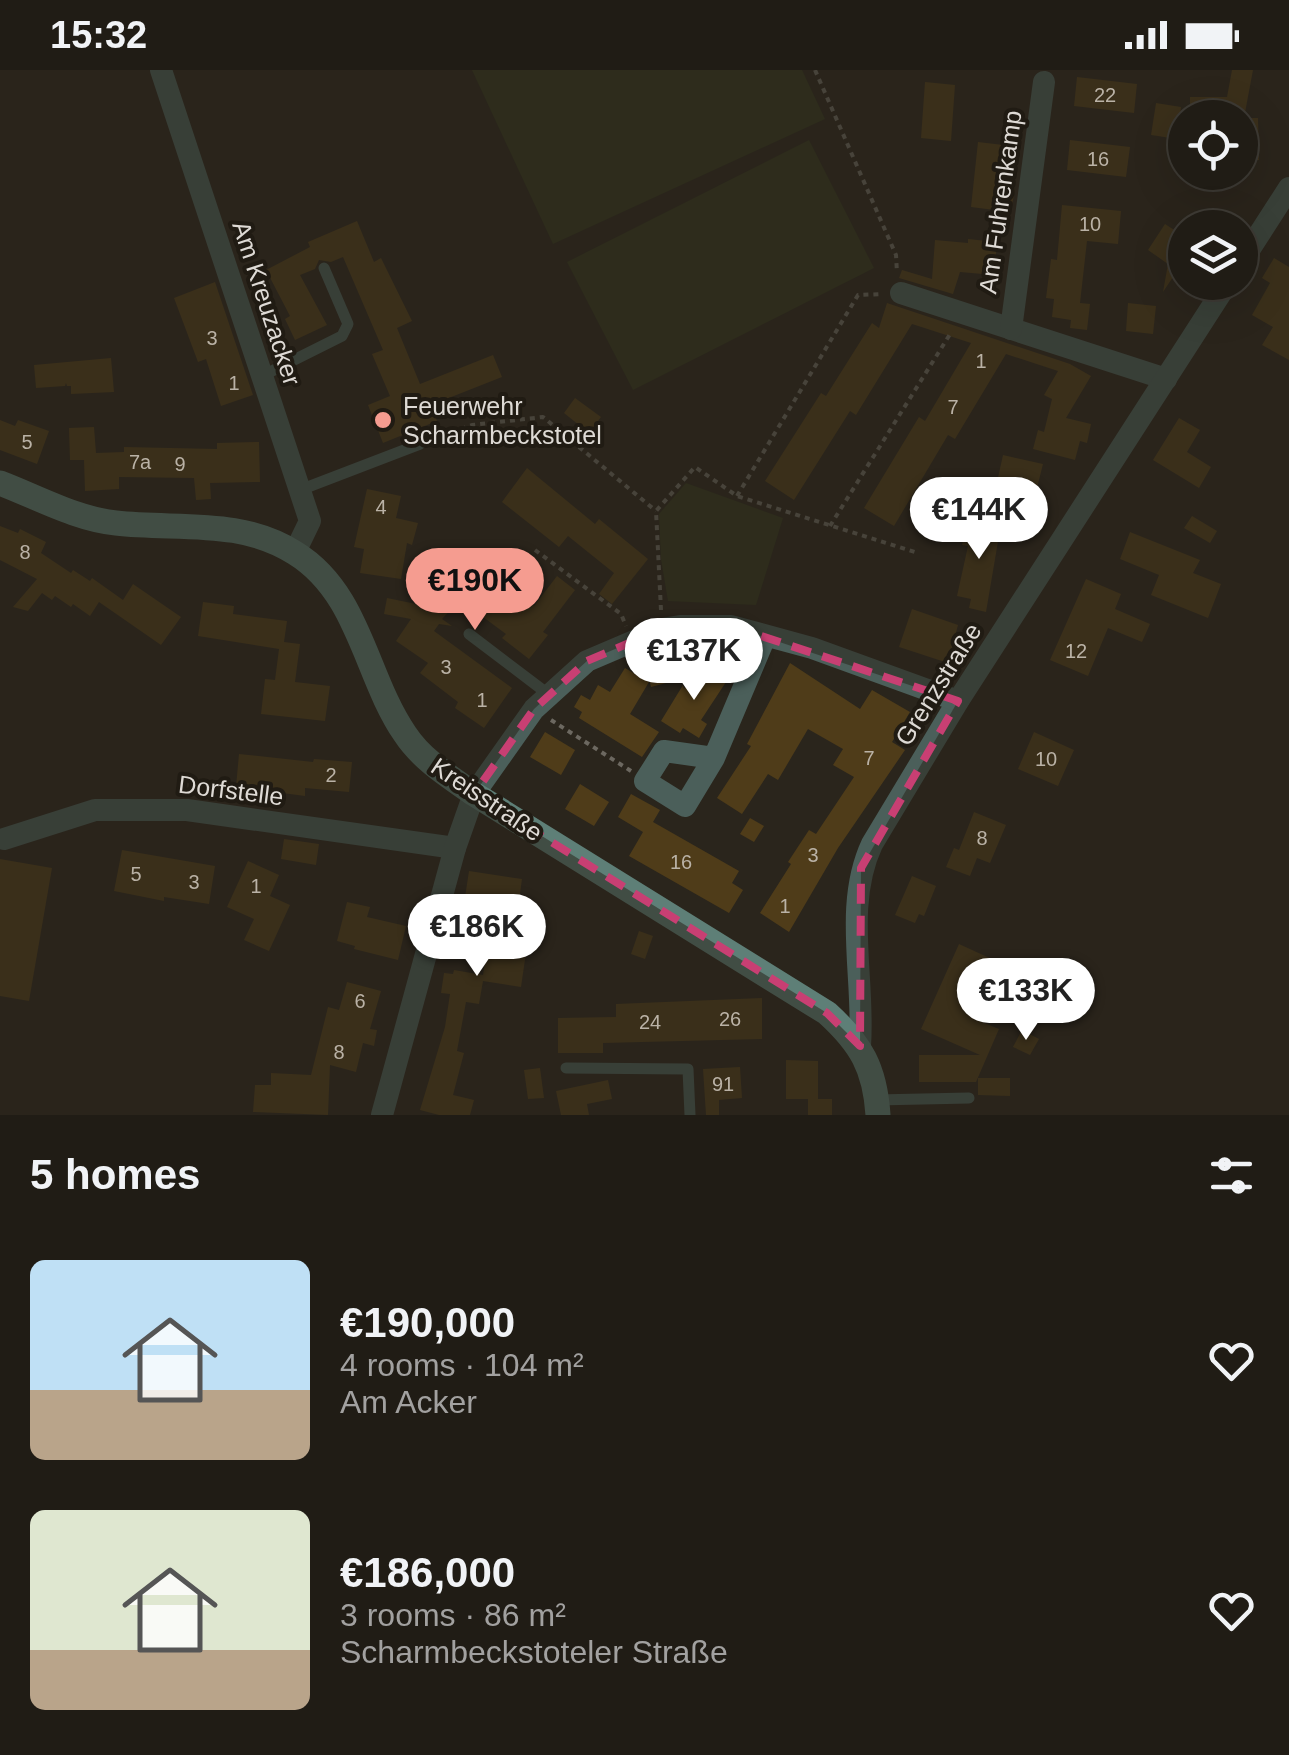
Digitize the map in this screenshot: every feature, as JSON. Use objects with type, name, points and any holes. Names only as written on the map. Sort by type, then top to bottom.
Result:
[{"type":"street","name":"Am Kreuzacker","points":[[161,70],[310,521],[294,552]]},
{"type":"street","name":"Am Fuhrenkamp","points":[[1011,329],[1044,82]]},
{"type":"street","points":[[1258,236],[1289,188]]},
{"type":"street","name":"Am Fuhrenkamp","points":[[901,293],[1166,379]]},
{"type":"street","name":"Grenzstraße","points":[[860,1046],[857,909],[861,868],[958,701],[1216,300]]},
{"type":"street","name":"Kreisstraße","points":[[0,483],[77,514],[114,523],[217,526],[250,532],[294,552],[314,568],[344,603],[405,735],[433,764],[474,794],[826,1014],[860,1046]]},
{"type":"street","points":[[382,1115],[455,848],[474,794],[541,702],[587,661],[632,639],[662,630],[731,626],[812,648],[958,701]]},
{"type":"street","points":[[714,758],[664,751],[645,781],[686,806],[714,758],[765,637]]},
{"type":"street","name":"Dorfstelle","points":[[4,840],[95,810],[187,810],[455,848]]},
{"type":"street","points":[[860,1046],[877,1108]]},
{"type":"lane","points":[[262,376],[346,331],[348,324],[324,268]]},
{"type":"lane","points":[[300,490],[420,444]]},
{"type":"lane","points":[[469,634],[541,702]]},
{"type":"lane","points":[[566,1068],[688,1069],[690,1115]]},
{"type":"lane","points":[[877,1108],[970,1098]]},
{"type":"path","points":[[738,496],[858,295],[901,293],[896,255],[815,70]]},
{"type":"path","points":[[830,526],[963,313]]},
{"type":"path","points":[[420,444],[472,425],[543,417],[656,511]]},
{"type":"path","points":[[662,630],[656,511],[695,467],[738,496],[918,553]]},
{"type":"path","points":[[534,550],[621,614],[632,639]]},
{"type":"path","points":[[541,702],[645,781]]},
{"type":"highlighted area","points":[[731,626],[958,701],[861,868],[860,1046],[827,1013],[474,794],[534,709],[587,661],[662,629]]},
{"type":"green space","points":[[472,70],[802,70],[825,119],[553,244]]},
{"type":"green space","points":[[809,140],[874,268],[633,390],[567,262]]},
{"type":"green space","points":[[686,483],[783,518],[756,605],[668,601],[659,514]]},
{"type":"building","points":[[1232,70],[1253,70],[1247,100],[1190,100],[1227,97]]},
{"type":"building","points":[[1077,77],[1137,84],[1134,113],[1074,106]]},
{"type":"building","points":[[925,82],[955,85],[951,141],[921,138]]},
{"type":"building","points":[[1156,103],[1168,105],[1168,138],[1151,135]]},
{"type":"building","points":[[1070,140],[1130,147],[1126,177],[1067,170]]},
{"type":"building","points":[[978,142],[1020,147],[1018,161],[1008,160],[1005,188],[1015,189],[1012,205],[1003,204],[1002,211],[971,207]]},
{"type":"building","points":[[1062,205],[1121,211],[1118,244],[1087,241],[1080,303],[1090,304],[1087,330],[1070,328],[1071,320],[1052,317],[1054,299],[1046,298],[1051,259],[1057,260]]},
{"type":"building","points":[[357,221],[374,262],[381,258],[412,321],[397,328],[420,384],[493,355],[502,377],[431,405],[437,421],[383,443],[368,405],[390,396],[372,354],[383,350],[343,257],[331,262],[319,260],[315,269],[300,275],[327,325],[295,340],[285,319],[290,316],[266,270],[310,247],[308,242]]},
{"type":"building","points":[[1165,224],[1168,226],[1168,264],[1148,250]]},
{"type":"building","points":[[968,239],[997,242],[994,275],[960,272],[953,294],[899,278],[902,270],[932,279],[935,240],[968,243]]},
{"type":"building","points":[[1274,258],[1289,267],[1289,360],[1262,345],[1273,327],[1252,315],[1270,283],[1262,278]]},
{"type":"building","points":[[215,282],[253,395],[221,406],[206,359],[198,362],[174,298]]},
{"type":"building","points":[[887,303],[1070,364],[1091,376],[1066,418],[1091,424],[1087,443],[1080,441],[1075,460],[1033,449],[1038,430],[1044,432],[1052,399],[1044,395],[1058,371],[1006,354],[955,439],[948,435],[894,526],[864,508],[919,417],[925,421],[971,343],[912,324],[856,415],[850,411],[794,500],[765,481],[872,323],[879,328]]},
{"type":"building","points":[[1128,303],[1156,306],[1153,334],[1126,331]]},
{"type":"building","points":[[111,358],[114,392],[71,394],[71,386],[66,383],[36,388],[34,365]]},
{"type":"building","points":[[575,398],[601,417],[589,433],[564,413]]},
{"type":"building","points":[[1179,418],[1200,430],[1187,452],[1211,467],[1199,488],[1153,460]]},
{"type":"building","points":[[0,420],[15,426],[18,420],[49,431],[37,464],[0,450]]},
{"type":"building","points":[[94,427],[96,453],[124,452],[124,447],[217,449],[217,443],[259,442],[260,482],[210,483],[211,499],[196,500],[194,478],[119,477],[119,489],[85,491],[84,460],[70,460],[69,428]]},
{"type":"building","points":[[1003,455],[1043,464],[1034,500],[995,491]]},
{"type":"building","points":[[527,468],[595,524],[599,519],[648,559],[612,604],[599,594],[614,573],[568,536],[559,547],[502,502]]},
{"type":"building","points":[[367,489],[401,496],[396,518],[418,523],[412,545],[407,543],[401,579],[360,573],[364,549],[354,547]]},
{"type":"building","points":[[1192,516],[1217,531],[1210,543],[1184,528]]},
{"type":"building","points":[[968,517],[1001,524],[986,612],[969,608],[971,599],[957,596],[968,546],[962,545]]},
{"type":"building","points":[[0,526],[18,533],[20,529],[46,542],[41,553],[71,573],[73,570],[90,581],[92,578],[123,600],[133,584],[181,617],[161,645],[99,602],[90,616],[73,604],[71,607],[42,593],[28,611],[13,607],[37,579],[0,560]]},
{"type":"building","points":[[1130,532],[1200,560],[1193,573],[1221,584],[1208,618],[1151,595],[1159,575],[1120,559]]},
{"type":"building","points":[[457,557],[490,581],[497,571],[534,606],[557,576],[575,590],[543,632],[548,635],[529,659],[502,638],[506,634],[460,600],[442,619],[452,626],[439,624],[434,631],[512,688],[484,728],[455,708],[458,702],[420,673],[428,663],[396,641],[411,619],[384,614],[387,598],[421,605]]},
{"type":"building","points":[[1086,579],[1121,594],[1115,609],[1150,624],[1142,642],[1108,628],[1088,676],[1050,660]]},
{"type":"building","points":[[203,602],[234,606],[233,614],[287,621],[284,642],[300,644],[295,682],[330,686],[325,721],[261,714],[265,679],[275,680],[279,649],[198,636]]},
{"type":"building","points":[[912,609],[958,625],[948,663],[899,647]]},
{"type":"building","points":[[672,648],[681,679],[651,687],[643,656]]},
{"type":"building","points":[[790,663],[860,709],[872,690],[910,712],[892,742],[905,750],[838,848],[789,932],[760,913],[809,830],[816,834],[854,777],[833,765],[843,749],[808,729],[778,780],[768,774],[742,814],[717,798],[751,746],[747,744]]},
{"type":"building","points":[[700,665],[726,682],[701,720],[707,724],[699,738],[683,728],[680,733],[661,721]]},
{"type":"building","points":[[625,668],[649,682],[630,714],[659,732],[642,757],[579,718],[582,712],[574,707],[581,695],[590,700],[598,685],[610,692]]},
{"type":"building","points":[[545,732],[575,750],[561,775],[530,757]]},
{"type":"building","points":[[1034,732],[1074,750],[1058,786],[1018,769]]},
{"type":"building","points":[[239,754],[352,762],[349,792],[305,788],[305,796],[236,787]]},
{"type":"building","points":[[580,784],[609,802],[594,826],[565,809]]},
{"type":"building","points":[[631,794],[660,810],[653,822],[739,871],[732,883],[743,890],[729,913],[629,856],[643,832],[618,817]]},
{"type":"building","points":[[974,812],[1006,825],[990,863],[977,858],[970,876],[946,867],[954,848],[959,850]]},
{"type":"building","points":[[750,818],[764,826],[754,842],[740,834]]},
{"type":"building","points":[[284,839],[319,844],[316,865],[281,859]]},
{"type":"building","points":[[122,850],[215,866],[209,904],[164,897],[164,901],[114,891]]},
{"type":"building","points":[[0,859],[52,868],[29,1001],[0,996]]},
{"type":"building","points":[[248,861],[279,875],[270,896],[290,905],[269,951],[244,940],[254,919],[227,907]]},
{"type":"building","points":[[469,871],[522,879],[515,930],[529,932],[521,987],[483,981],[479,1004],[466,1002],[457,1051],[464,1053],[453,1095],[474,1100],[470,1115],[439,1115],[420,1110],[445,1027],[450,994],[441,993],[444,973],[453,974],[454,970],[483,975],[489,935],[460,930]]},
{"type":"building","points":[[912,876],[936,886],[924,916],[919,914],[915,923],[895,915]]},
{"type":"building","points":[[347,902],[370,907],[367,917],[406,926],[398,960],[337,941]]},
{"type":"building","points":[[639,931],[653,936],[645,959],[631,954]]},
{"type":"building","points":[[959,944],[1007,966],[982,1022],[999,1029],[976,1082],[919,1082],[919,1055],[980,1055],[921,1029]]},
{"type":"building","points":[[347,982],[381,991],[370,1029],[377,1030],[374,1046],[363,1043],[356,1072],[330,1065],[328,1115],[253,1112],[255,1085],[271,1085],[271,1073],[311,1075],[328,1007],[339,1010]]},
{"type":"building","points":[[762,998],[762,1039],[603,1043],[603,1053],[558,1053],[558,1018],[616,1017],[616,1004]]},
{"type":"building","points":[[1022,1030],[1039,1039],[1030,1055],[1013,1047]]},
{"type":"building","points":[[786,1060],[818,1061],[818,1099],[786,1099]]},
{"type":"building","points":[[740,1067],[742,1098],[719,1100],[719,1115],[706,1115],[703,1069]]},
{"type":"building","points":[[540,1068],[544,1098],[528,1099],[524,1070]]},
{"type":"building","points":[[978,1078],[1010,1078],[1010,1096],[978,1095]]},
{"type":"building","points":[[608,1080],[612,1099],[587,1104],[589,1115],[561,1115],[556,1091]]},
{"type":"building","points":[[808,1099],[832,1099],[832,1115],[808,1115]]},
{"type":"place","name":"Feuerwehr Scharmbeckstotel","points":[[383,420]]}]
